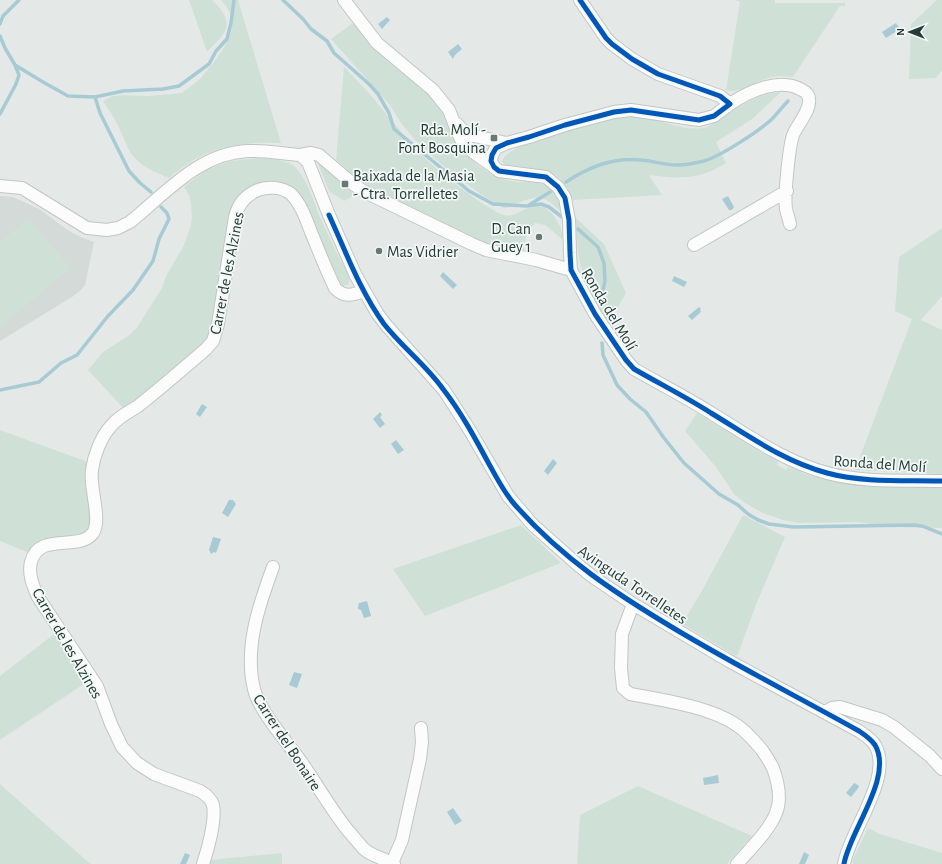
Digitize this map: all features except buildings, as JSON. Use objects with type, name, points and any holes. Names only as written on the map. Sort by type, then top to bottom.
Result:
[{"type":"street","points":[[344,0],[377,43],[433,90],[464,132],[469,135],[507,143]]},
{"type":"street","points":[[580,0],[606,38],[627,56],[658,74],[720,96],[730,104]]},
{"type":"street","points":[[494,167],[491,161],[496,148],[507,143],[565,125],[614,112],[631,110],[699,120],[714,116],[730,104],[753,92],[774,86],[790,85],[798,87],[806,92],[809,98],[808,108],[791,144],[786,208],[790,224]]},
{"type":"street","name":"Ronda del Molí","points":[[454,120],[462,141],[473,152],[499,171],[546,177],[558,187],[565,198],[569,220],[571,270],[595,314],[626,360],[634,369],[710,412],[774,452],[791,461],[810,468],[849,477],[880,480],[942,480]]},
{"type":"street","points":[[0,186],[22,188],[87,228],[107,230],[118,228],[130,222],[192,171],[207,161],[222,155],[248,151],[262,151],[300,156],[311,153],[318,155],[363,191],[472,244],[486,250],[536,260],[571,270]]},
{"type":"street","name":"Avinguda Torrelletes","points":[[300,156],[308,162],[329,215],[364,291],[386,325],[444,390],[469,429],[503,489],[514,505],[537,529],[567,556],[633,604],[729,661],[866,735],[874,744],[878,750],[879,757],[876,786],[848,851],[844,864]]},
{"type":"street","name":"Carrer de les Alzines","points":[[203,864],[211,835],[213,810],[211,800],[200,791],[154,774],[137,763],[122,747],[111,724],[97,686],[38,597],[30,573],[32,557],[43,547],[51,544],[84,540],[94,532],[96,526],[95,504],[91,476],[100,444],[107,430],[119,418],[137,406],[206,349],[213,341],[218,324],[235,217],[237,208],[244,199],[260,190],[268,188],[285,190],[297,202],[304,215],[335,288],[339,292],[348,296],[364,291]]},
{"type":"street","points":[[694,245],[787,191]]},
{"type":"street","name":"Carrer del Bonaire","points":[[273,567],[261,601],[253,636],[251,663],[256,696],[261,707],[303,764],[337,817],[360,845],[368,859],[393,863]]},
{"type":"street","points":[[633,604],[622,634],[621,668],[623,688],[630,694],[702,710],[721,716],[743,730],[757,744],[770,762],[776,776],[779,795],[776,813],[770,824],[737,864]]},
{"type":"street","points":[[825,712],[832,708],[840,707],[882,720],[894,727],[930,756],[942,769]]},
{"type":"street","points":[[393,863],[402,840],[420,759],[422,742],[421,728]]},
{"type":"shaded area","points":[[0,196],[13,197],[39,209],[69,231],[94,242],[85,285],[82,289],[72,297],[0,341]]},
{"type":"green space","points":[[189,0],[212,0],[225,16],[225,31],[207,52]]},
{"type":"green space","points":[[221,0],[238,0],[281,143],[250,143],[221,148],[195,160],[169,178],[149,169],[135,159],[103,101],[113,96],[122,95],[148,96],[182,93],[200,79],[223,50],[231,33],[231,16]]},
{"type":"green space","points":[[735,0],[775,0],[775,3],[845,3],[845,6],[840,6],[793,77],[780,76],[768,78],[742,89],[731,91],[726,90],[740,2]]},
{"type":"green space","points":[[937,0],[942,0],[942,70],[936,78],[909,79],[911,24]]},
{"type":"green space","points":[[353,23],[387,61],[429,94],[439,106],[451,132],[475,163],[492,175],[493,174],[504,179],[515,182],[535,182],[543,184],[551,189],[557,198],[562,213],[547,200],[537,198],[503,208],[479,193],[448,170],[416,141],[401,123],[389,104],[331,39]]},
{"type":"green space","points":[[344,67],[369,93],[420,153],[464,191],[483,204],[504,215],[515,214],[533,206],[547,209],[555,218],[561,229],[562,239],[545,225],[535,223],[527,232],[524,250],[499,247],[479,242],[369,187],[358,179],[336,160]]},
{"type":"green space","points":[[781,92],[752,119],[716,142],[726,163],[707,173],[689,177],[649,175],[662,195],[573,200],[567,187],[553,174],[536,169],[505,166],[502,161],[507,154],[536,140],[574,128],[619,117],[642,117],[683,127],[697,129],[704,128],[758,97]]},
{"type":"green space","points":[[260,158],[279,160],[288,163],[300,172],[307,184],[320,217],[346,271],[349,278],[349,284],[343,286],[340,283],[302,200],[293,190],[284,184],[276,182],[268,183],[260,187],[233,204],[231,209],[217,300],[207,338],[203,344],[124,409],[88,370],[103,352],[136,329],[162,288],[167,274],[183,247],[190,228],[192,218],[191,204],[189,195],[184,187],[203,173],[219,165],[227,162]]},
{"type":"green space","points":[[317,161],[355,195],[344,201],[329,191]]},
{"type":"green space","points":[[29,218],[70,268],[0,327],[0,242]]},
{"type":"green space","points":[[576,218],[604,244],[626,293],[608,324],[587,285],[583,274],[576,234]]},
{"type":"green space","points":[[942,228],[942,296],[921,320],[942,330],[942,474],[855,470],[912,319],[895,311],[899,257]]},
{"type":"green space","points":[[697,413],[778,462],[777,465],[786,470],[788,467],[811,476],[835,481],[942,486],[942,528],[888,527],[859,522],[800,523],[783,520],[763,513],[745,503],[734,494],[716,467],[685,431]]},
{"type":"green space","points":[[0,430],[88,462],[86,490],[90,526],[86,532],[77,536],[55,538],[38,543],[27,552],[0,541]]},
{"type":"green space","points":[[743,515],[785,537],[736,656],[682,624]]},
{"type":"green space","points":[[521,525],[561,563],[425,616],[393,569]]},
{"type":"green space","points":[[54,634],[87,682],[0,740],[0,676]]},
{"type":"green space","points":[[0,784],[86,860],[91,864],[0,864]]},
{"type":"green space","points":[[638,786],[752,836],[727,864],[577,864],[580,815]]},
{"type":"green space","points":[[868,828],[880,834],[942,853],[942,864],[852,864]]},
{"type":"green space","points":[[282,853],[282,864],[209,864],[210,860]]},
{"type":"water","points":[[387,17],[390,20],[382,29],[378,24]]},
{"type":"water","points":[[896,23],[900,29],[886,38],[882,32]]},
{"type":"water","points":[[458,44],[462,49],[453,59],[448,52]]},
{"type":"water","points":[[728,196],[734,207],[732,210],[729,210],[722,199]]},
{"type":"water","points":[[443,272],[457,285],[453,289],[440,276]]},
{"type":"water","points":[[674,276],[687,282],[684,287],[672,281]]},
{"type":"water","points":[[699,307],[701,312],[692,320],[688,316]]},
{"type":"water","points":[[202,404],[207,407],[200,417],[196,414]]},
{"type":"water","points":[[380,412],[382,415],[380,417],[385,424],[380,428],[373,419]]},
{"type":"water","points":[[396,440],[404,450],[398,454],[391,444]]},
{"type":"water","points":[[553,459],[557,463],[548,475],[544,471]]},
{"type":"water","points":[[229,500],[233,500],[236,504],[228,517],[222,513]]},
{"type":"water","points":[[213,537],[221,539],[216,553],[214,552],[211,554],[209,550]]},
{"type":"water","points":[[367,601],[371,616],[364,618],[358,607],[359,603]]},
{"type":"water","points":[[294,672],[302,674],[297,688],[289,685]]},
{"type":"water","points":[[718,775],[719,783],[704,785],[703,778]]},
{"type":"water","points":[[854,783],[859,787],[851,797],[846,793]]},
{"type":"water","points":[[453,808],[462,821],[455,825],[447,812]]},
{"type":"water","points":[[804,852],[809,855],[805,864],[799,864]]},
{"type":"water","points":[[185,853],[190,855],[186,864],[180,864]]},
{"type":"waterway","points":[[0,24],[3,16],[19,0]]},
{"type":"waterway","points":[[95,97],[123,91],[163,89],[179,86],[209,64],[216,51],[227,39],[234,0]]},
{"type":"waterway","points":[[283,0],[311,29],[327,41],[334,53],[378,94],[389,113],[394,129],[469,191],[493,204],[527,206],[541,204],[549,207],[562,217]]},
{"type":"waterway","points":[[0,36],[19,75],[16,84],[0,114]]},
{"type":"waterway","points":[[15,65],[68,96],[95,97],[100,113],[129,171],[151,192]]},
{"type":"waterway","points":[[566,182],[592,168],[621,160],[631,159],[677,165],[704,161],[740,143],[772,119],[788,101]]},
{"type":"waterway","points":[[529,205],[550,192]]},
{"type":"waterway","points":[[0,390],[39,382],[61,363],[77,355],[108,316],[133,290],[153,261],[159,239],[169,219],[167,213],[161,207]]},
{"type":"waterway","points":[[578,229],[598,247],[604,263],[605,281],[600,302]]},
{"type":"waterway","points":[[602,343],[603,355],[617,385],[630,399],[646,412],[684,463],[719,494],[738,505],[758,520],[769,524],[794,527],[914,525],[922,526],[942,534]]},
{"type":"cycle path","points":[[580,0],[606,38],[632,59],[658,74],[720,96],[730,104],[714,116],[699,120],[631,110],[614,112],[507,143],[496,148],[492,155],[491,161],[494,167],[499,171],[546,177],[558,187],[565,198],[569,220],[571,270],[595,314],[626,360],[634,369],[692,401],[767,447],[811,468],[841,476],[870,480],[942,481]]},
{"type":"cycle path","points":[[329,215],[354,271],[375,311],[384,324],[429,372],[450,398],[468,425],[504,491],[552,543],[591,574],[631,602],[720,655],[859,731],[868,737],[875,745],[879,758],[879,773],[875,788],[854,836],[844,864]]},
{"type":"place","name":"Rda. Molí - Font Bosquina","points":[[494,138]]},
{"type":"place","name":"Baixada de la Masia - Ctra. Torrelletes","points":[[345,184]]},
{"type":"place","name":"D. Can Guey 1","points":[[539,237]]},
{"type":"place","name":"Mas Vidrier","points":[[379,251]]}]
